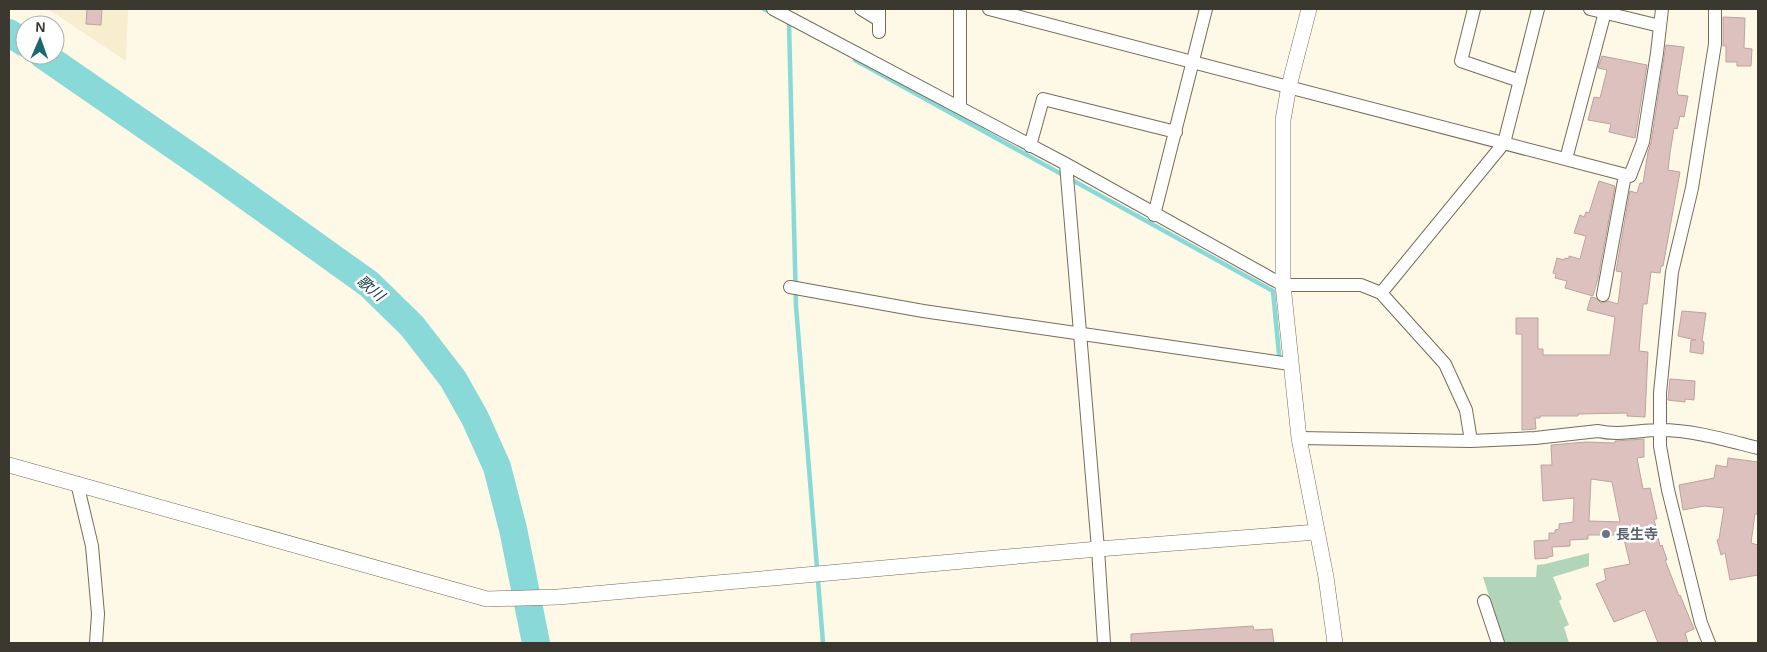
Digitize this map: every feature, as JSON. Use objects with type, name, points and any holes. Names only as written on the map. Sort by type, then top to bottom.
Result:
[{"type":"street","points":[[773,9],[1066,164],[1282,285],[1361,285],[1380,293],[1445,364],[1466,410],[1471,441]]},
{"type":"street","points":[[860,9],[879,20]]},
{"type":"street","points":[[960,9],[960,108]]},
{"type":"street","points":[[989,9],[1630,176],[1643,142],[1662,9]]},
{"type":"street","points":[[1154,215],[1206,9]]},
{"type":"street","points":[[1308,9],[1289,86],[1283,120],[1282,285],[1299,438],[1318,532],[1335,643]]},
{"type":"street","points":[[1474,9],[1460,61],[1520,81]]},
{"type":"street","points":[[1380,293],[1504,143],[1538,9]]},
{"type":"street","points":[[1590,9],[1660,26]]},
{"type":"street","points":[[1709,643],[1701,624],[1668,490],[1660,446],[1660,393],[1672,272],[1692,188],[1715,44],[1715,9]]},
{"type":"street","points":[[1566,159],[1605,12]]},
{"type":"street","points":[[1030,146],[1043,99],[1176,132]]},
{"type":"street","points":[[1066,164],[1104,643]]},
{"type":"street","points":[[1603,295],[1625,175]]},
{"type":"street","points":[[790,287],[923,311],[1290,364]]},
{"type":"street","points":[[1299,438],[1471,441],[1535,438],[1598,432],[1608,434],[1660,430],[1701,434],[1758,448]]},
{"type":"street","points":[[9,465],[487,599],[547,597],[1098,549],[1318,532]]},
{"type":"street","points":[[77,483],[92,546],[98,614],[96,643]]},
{"type":"street","points":[[1484,601],[1498,643]]},
{"type":"shaded area","points":[[48,9],[128,9],[126,61],[65,20],[65,15],[57,15]]},
{"type":"green space","points":[[1589,553],[1589,566],[1553,577],[1562,599],[1559,601],[1569,625],[1564,627],[1569,643],[1504,643],[1483,577],[1536,577],[1537,565]]},
{"type":"building","points":[[87,9],[102,9],[101,25],[86,24]]},
{"type":"building","points":[[1723,17],[1745,18],[1744,48],[1752,49],[1751,66],[1737,66],[1737,62],[1726,62],[1726,46],[1723,46]]},
{"type":"building","points":[[1666,45],[1684,47],[1677,90],[1678,95],[1688,96],[1684,117],[1680,116],[1677,129],[1674,128],[1670,153],[1668,170],[1680,172],[1663,266],[1661,266],[1660,273],[1651,272],[1647,304],[1643,304],[1639,351],[1648,352],[1645,417],[1627,416],[1627,413],[1540,416],[1540,418],[1535,418],[1536,429],[1522,430],[1522,334],[1516,334],[1516,318],[1538,318],[1538,349],[1543,349],[1543,355],[1610,355],[1615,317],[1587,310],[1591,297],[1596,298],[1601,303],[1608,301],[1618,304],[1622,272],[1616,271],[1630,191],[1637,193],[1640,183],[1643,183]]},
{"type":"building","points":[[1602,56],[1647,65],[1635,138],[1609,132],[1611,124],[1588,120],[1594,97],[1600,98],[1607,70],[1598,68]]},
{"type":"building","points":[[1599,181],[1615,186],[1593,296],[1565,288],[1567,281],[1555,278],[1556,274],[1553,273],[1557,258],[1564,260],[1565,258],[1569,259],[1569,256],[1580,259],[1586,236],[1574,233],[1580,215],[1584,217],[1586,212],[1589,213]]},
{"type":"building","points":[[1682,311],[1706,313],[1702,341],[1704,342],[1703,354],[1690,352],[1691,340],[1696,340],[1678,336]]},
{"type":"building","points":[[1670,379],[1695,381],[1694,400],[1685,399],[1685,402],[1668,400]]},
{"type":"building","points":[[1644,439],[1644,457],[1637,458],[1643,489],[1650,488],[1657,519],[1654,519],[1660,546],[1662,545],[1667,560],[1665,560],[1694,629],[1685,633],[1688,643],[1658,643],[1645,610],[1614,622],[1596,584],[1606,580],[1604,569],[1630,564],[1623,535],[1588,535],[1588,539],[1570,540],[1570,546],[1552,547],[1553,556],[1535,559],[1534,541],[1549,540],[1549,533],[1555,533],[1555,530],[1559,529],[1559,524],[1573,522],[1574,498],[1543,501],[1541,465],[1552,465],[1551,445],[1586,442],[1615,443],[1615,441]],"holes":[[[1591,479],[1612,482],[1620,522],[1589,521]]]},
{"type":"building","points":[[1728,458],[1758,462],[1758,514],[1755,514],[1751,543],[1758,545],[1758,575],[1730,580],[1725,553],[1721,555],[1717,540],[1719,539],[1724,508],[1704,506],[1683,510],[1679,485],[1714,478],[1716,465],[1727,467]]},
{"type":"building","points":[[1253,626],[1254,630],[1272,629],[1274,643],[1131,643],[1131,634]]},
{"type":"waterway","points":[[764,9],[772,13]]},
{"type":"waterway","points":[[789,23],[796,306],[823,643]]},
{"type":"waterway","name":"歌川","points":[[9,33],[15,37]]},
{"type":"waterway","points":[[855,60],[1273,291],[1279,354]]},
{"type":"waterway","name":"歌川","points":[[57,65],[214,173],[369,284],[412,326],[453,379],[475,418],[497,467],[513,529],[536,643]]},
{"type":"place","name":"長生寺","points":[[1606,534]]}]
